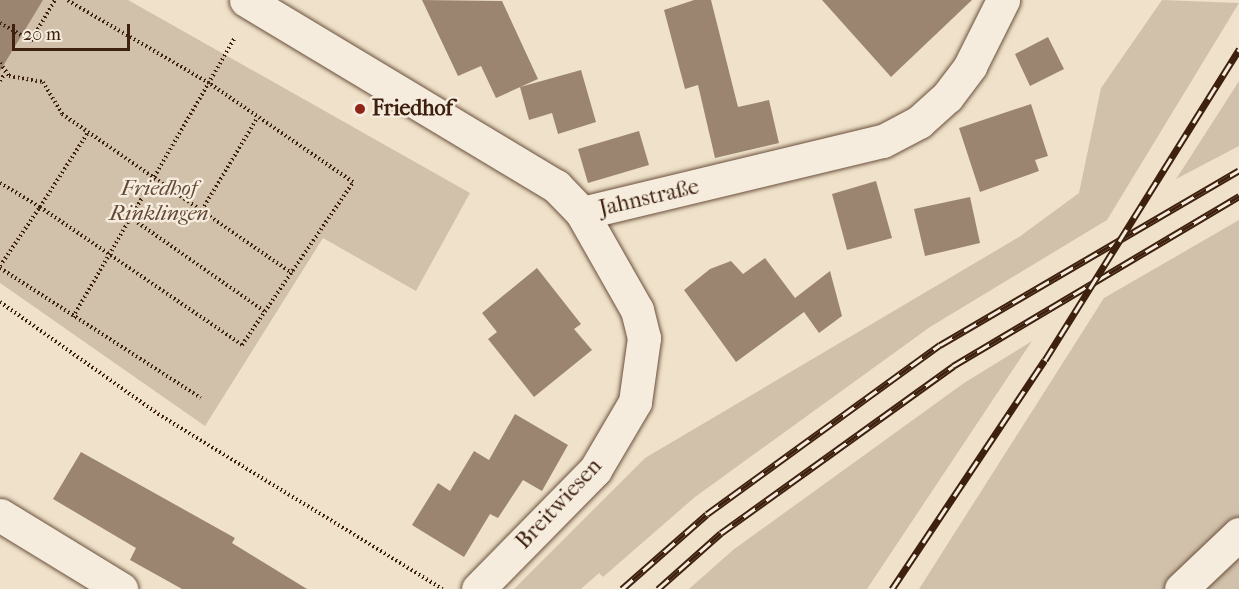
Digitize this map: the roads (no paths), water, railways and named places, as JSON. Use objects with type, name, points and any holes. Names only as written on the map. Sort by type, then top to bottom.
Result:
[{"type":"street","name":"Jahnstraße","points":[[254,2],[556,186],[582,213],[883,141],[919,122],[947,97],[970,66],[1003,0]]},
{"type":"street","name":"Breitwiesen","points":[[478,589],[595,470],[635,402],[644,338],[637,310],[582,213]]},
{"type":"street","points":[[0,515],[121,589]]},
{"type":"street","points":[[1181,589],[1239,534]]},
{"type":"railway","points":[[892,589],[1045,360],[1239,49]]},
{"type":"railway","points":[[622,589],[707,514],[940,345],[1239,170]]},
{"type":"railway","points":[[658,589],[721,533],[953,366],[1239,196]]},
{"type":"place","name":"Friedhof","points":[[360,109]]},
{"type":"park label","name":"Friedhof Rinklingen","points":[[159,200]]}]
